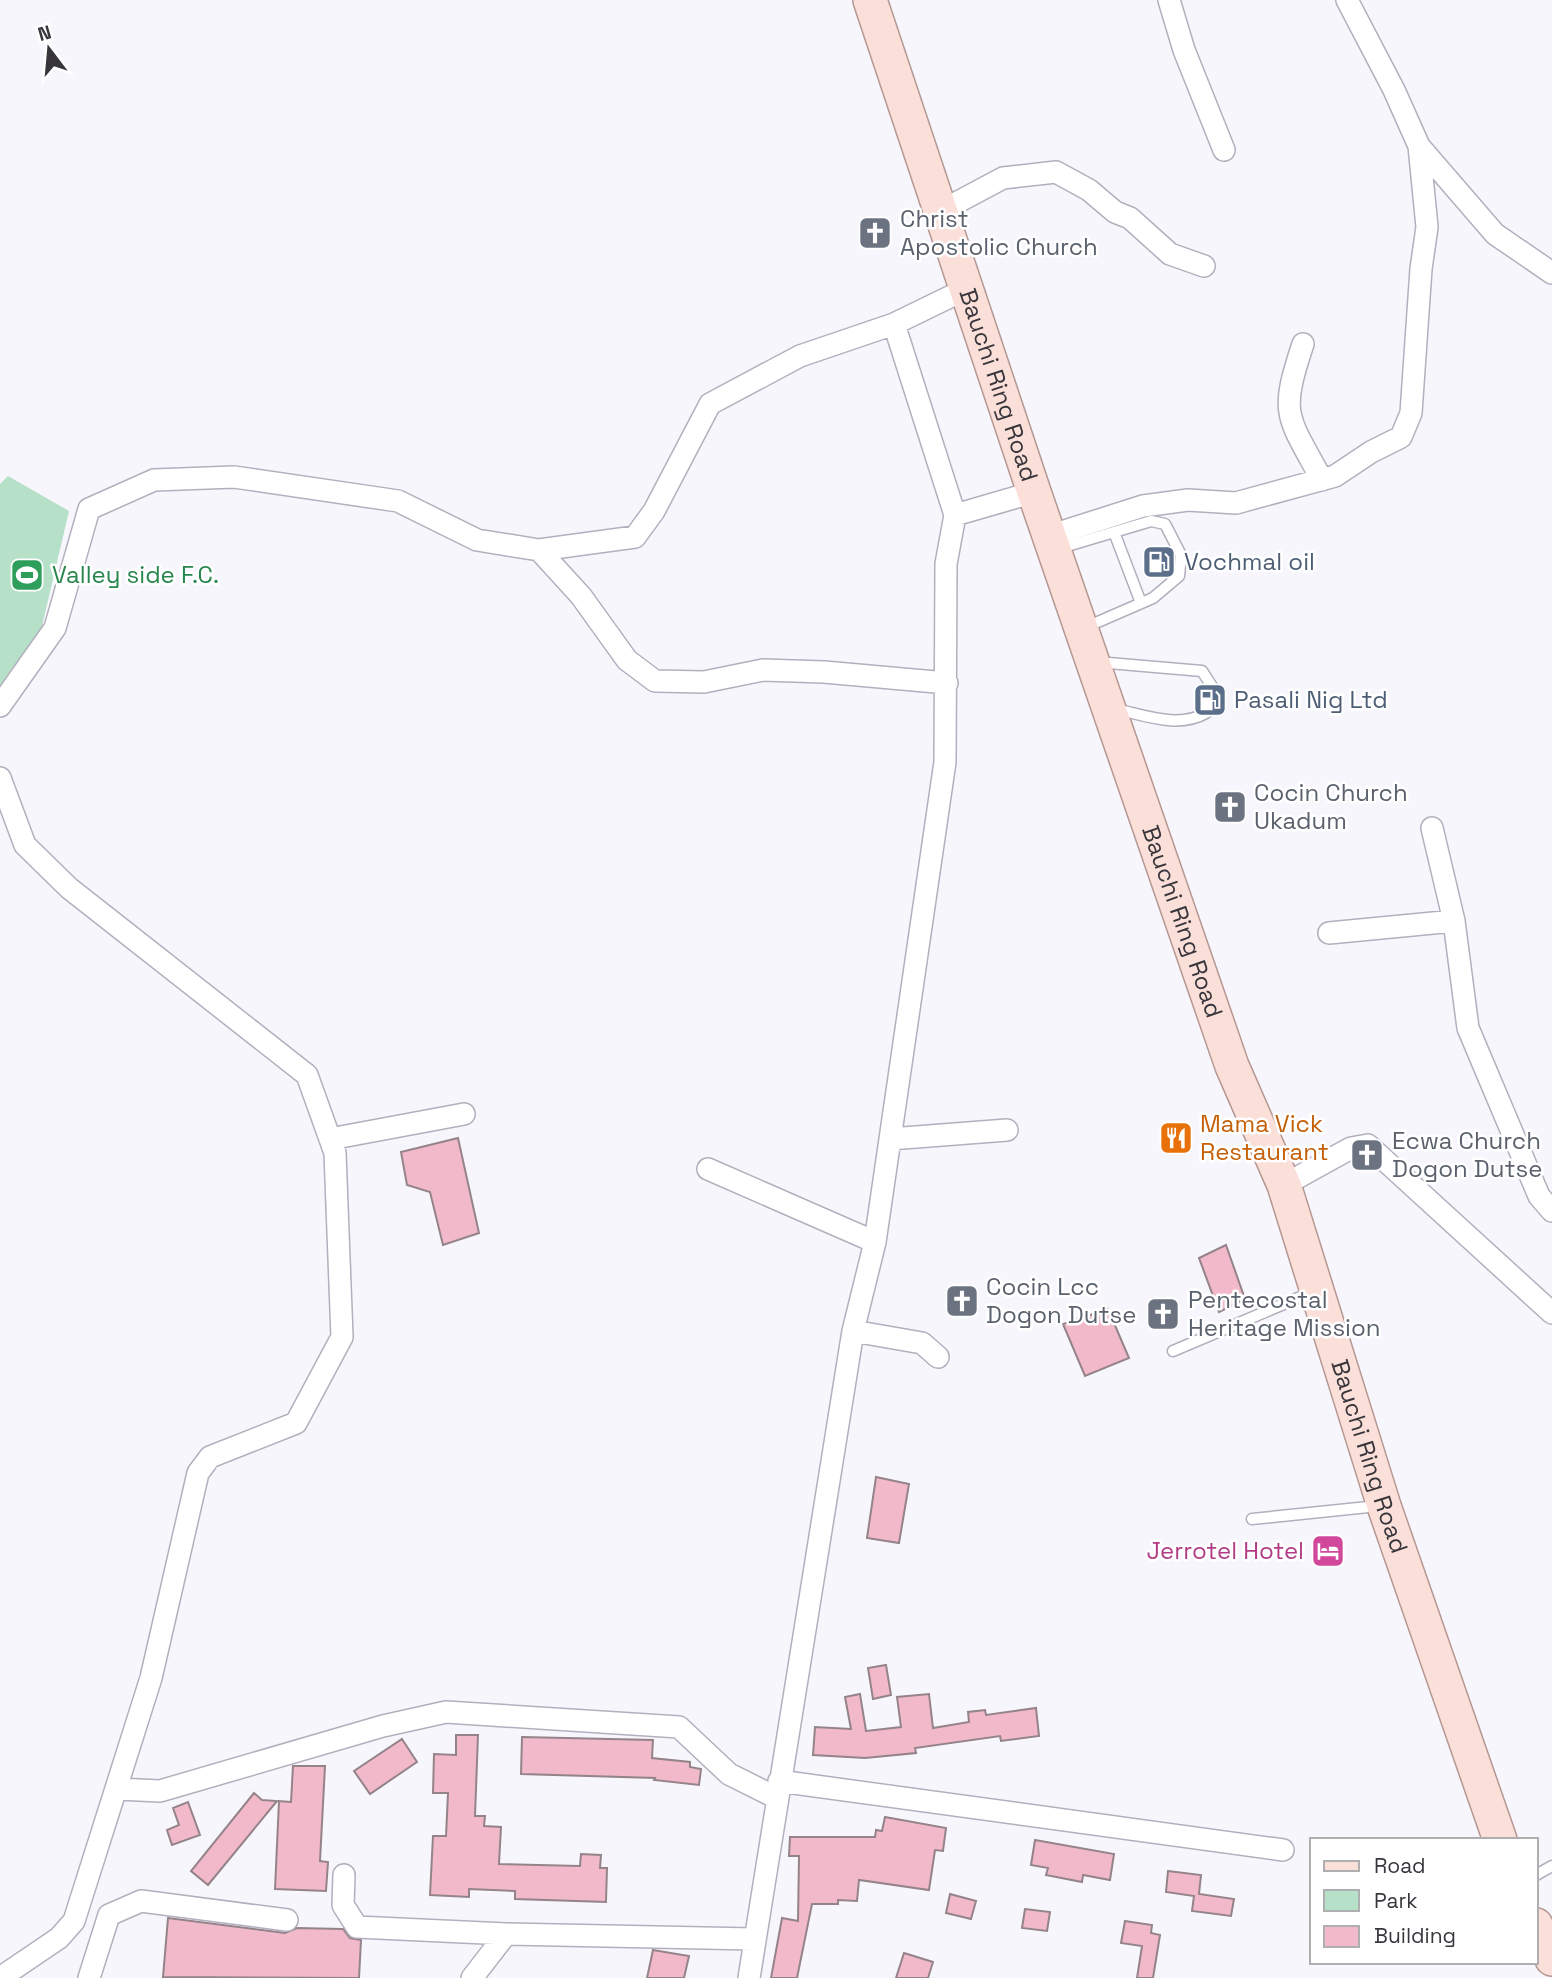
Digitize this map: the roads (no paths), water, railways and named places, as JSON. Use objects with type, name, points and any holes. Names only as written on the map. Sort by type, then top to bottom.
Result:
[{"type":"main road","name":"Bauchi Ring Road","points":[[870,0],[1051,543],[1232,1066],[1284,1185],[1384,1506],[1499,1838]]},
{"type":"main road","points":[[1538,1929],[1552,1959]]},
{"type":"street","points":[[1169,0],[1184,50],[1224,150]]},
{"type":"street","points":[[1347,0],[1394,90],[1419,146],[1495,234],[1552,273]]},
{"type":"street","points":[[1051,543],[1143,506],[1188,500],[1236,503],[1322,480],[1335,476],[1401,437],[1411,413],[1420,269],[1427,227],[1419,146]]},
{"type":"street","points":[[941,211],[1003,177],[1056,172],[1089,190],[1115,212],[1130,218],[1170,254],[1204,266]]},
{"type":"street","points":[[0,706],[55,628],[89,509],[154,480],[234,477],[398,501],[477,540],[539,550],[635,537],[654,511],[710,404],[800,356],[894,324],[968,288]]},
{"type":"street","points":[[749,1978],[753,1939],[853,1331],[875,1242],[945,762],[946,564],[955,515],[894,324]]},
{"type":"street","points":[[1303,344],[1287,398],[1289,418],[1322,480]]},
{"type":"street","points":[[955,515],[1034,492]]},
{"type":"street","points":[[539,550],[580,596],[627,660],[655,681],[704,682],[763,670],[824,672],[947,683]]},
{"type":"street","points":[[0,778],[25,845],[69,888],[307,1076],[335,1153],[342,1337],[296,1423],[210,1457],[198,1474],[151,1678],[74,1921],[59,1938],[0,1978]]},
{"type":"street","points":[[1432,828],[1454,921],[1468,1028],[1539,1196],[1552,1211]]},
{"type":"street","points":[[1329,933],[1454,921]]},
{"type":"street","points":[[330,1139],[464,1114]]},
{"type":"street","points":[[890,1139],[1007,1130]]},
{"type":"street","points":[[1284,1185],[1351,1148],[1368,1144],[1552,1313]]},
{"type":"street","points":[[708,1169],[875,1242]]},
{"type":"street","points":[[853,1331],[922,1343],[938,1357]]},
{"type":"street","points":[[118,1788],[160,1791],[383,1726],[446,1712],[679,1727],[729,1774],[778,1789],[1283,1850]]},
{"type":"street","points":[[344,1875],[343,1905],[357,1927],[506,1934],[753,1939]]},
{"type":"street","points":[[89,1978],[109,1915],[141,1901],[286,1920]]},
{"type":"street","points":[[472,1978],[506,1934]]},
{"type":"lane","points":[[1051,543],[1114,532],[1151,521],[1165,524],[1181,555],[1179,576],[1153,598],[1081,629]]},
{"type":"lane","points":[[1114,532],[1141,603]]},
{"type":"lane","points":[[1093,662],[1202,670],[1213,688],[1206,713],[1193,721],[1178,722],[1109,707]]},
{"type":"lane","points":[[1173,1351],[1317,1290]]},
{"type":"lane","points":[[1252,1519],[1384,1506]]},
{"type":"place","name":"Christ Apostolic Church","points":[[875,233]]},
{"type":"place","name":"Vochmal oil","points":[[1159,562]]},
{"type":"place","name":"Valley side F.C.","points":[[27,575]]},
{"type":"place","name":"Pasali Nig Ltd","points":[[1210,700]]},
{"type":"place","name":"Cocin Church Ukadum","points":[[1230,807]]},
{"type":"place","name":"Mama Vick Restaurant","points":[[1176,1138]]},
{"type":"place","name":"Ecwa Church Dogon Dutse","points":[[1367,1155]]},
{"type":"place","name":"Cocin Lcc Dogon Dutse","points":[[962,1301]]},
{"type":"place","name":"Pentecostal Heritage Mission","points":[[1163,1314]]},
{"type":"place","name":"Jerrotel Hotel","points":[[1328,1551]]}]
